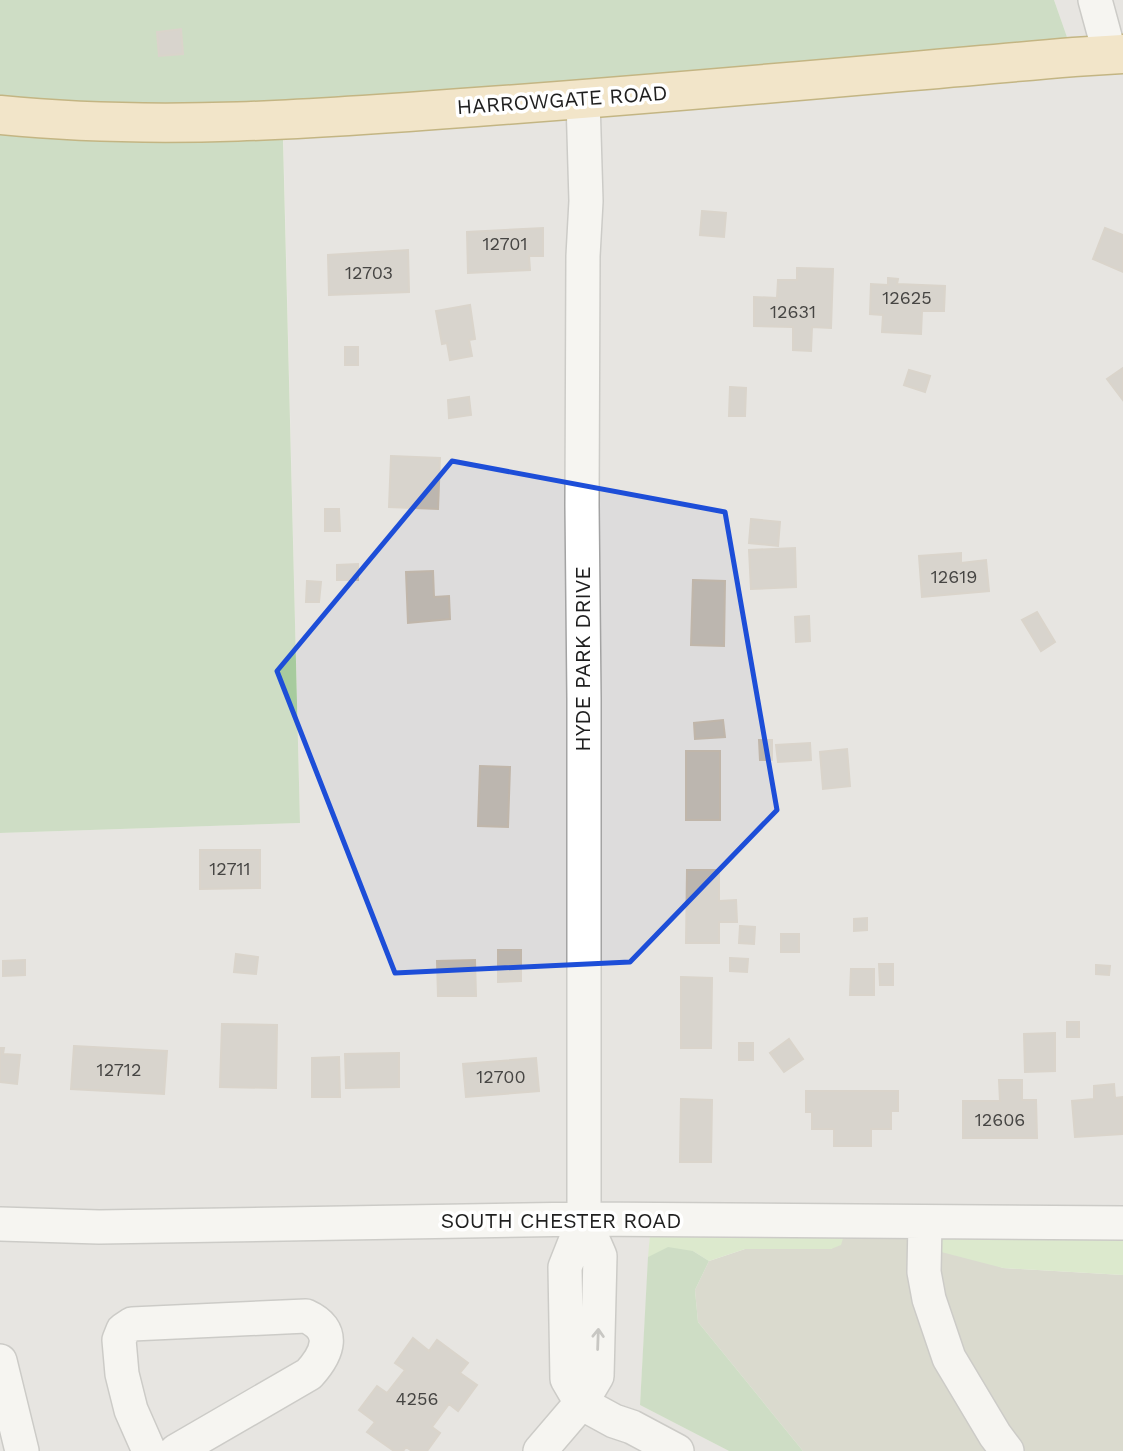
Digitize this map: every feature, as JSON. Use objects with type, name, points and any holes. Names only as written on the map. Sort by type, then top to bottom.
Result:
[{"type":"main road","name":"HARROWGATE ROAD","points":[[0,115],[50,120],[197,124],[331,118],[583,100],[1117,54]]},
{"type":"street","points":[[1095,0],[1117,54]]},
{"type":"street","name":"HYDE PARK DRIVE","points":[[540,1451],[581,1403],[597,1376],[600,1256],[583,1219],[582,477],[583,256],[586,201],[583,100]]},
{"type":"street","name":"SOUTH CHESTER ROAD","points":[[0,1224],[99,1227],[583,1219],[1123,1223]]},
{"type":"street","points":[[925,1222],[924,1272],[929,1300],[949,1358],[1007,1451]]},
{"type":"street","points":[[149,1451],[131,1410],[122,1374],[119,1340],[123,1330],[132,1324],[306,1316],[318,1322],[326,1332],[326,1346],[320,1361],[309,1374],[176,1451]]},
{"type":"street","points":[[0,1362],[22,1451]]},
{"type":"street","points":[[581,1403],[677,1451]]},
{"type":"highlighted area","points":[[452,461],[725,512],[777,810],[630,962],[395,973],[277,671]]},
{"type":"shaded area","points":[[1054,0],[1123,0],[1123,54],[1074,57]]},
{"type":"shaded area","points":[[1123,65],[1123,1226],[650,1234],[640,1405],[729,1451],[0,1451],[0,833],[300,823],[283,124]]},
{"type":"shaded area","points":[[910,1232],[1003,1268],[1123,1275],[1123,1451],[803,1451],[698,1322],[695,1290],[709,1261],[745,1249],[831,1249],[844,1235]]},
{"type":"green space","points":[[0,0],[1054,0],[1074,57],[331,118],[0,114]]},
{"type":"green space","points":[[0,130],[175,141],[283,139],[300,823],[0,833]]},
{"type":"green space","points":[[910,1232],[1123,1233],[1123,1275],[1003,1268],[918,1246]]},
{"type":"green space","points":[[650,1234],[844,1235],[841,1245],[831,1249],[745,1249],[709,1261],[693,1251],[648,1257]]},
{"type":"green space","points":[[668,1247],[693,1251],[709,1261],[695,1290],[698,1322],[803,1451],[729,1451],[640,1405],[648,1257]]},
{"type":"building","points":[[181,29],[183,54],[159,56],[157,32]]},
{"type":"building","points":[[702,211],[726,213],[724,237],[700,235]]},
{"type":"building","points":[[543,228],[543,256],[529,256],[530,270],[468,273],[467,232]]},
{"type":"building","points":[[1105,228],[1123,235],[1123,272],[1093,259]]},
{"type":"building","points":[[408,250],[409,292],[329,295],[328,255]]},
{"type":"building","points":[[797,268],[833,269],[831,328],[812,327],[811,351],[793,350],[793,327],[754,326],[754,297],[777,298],[778,280],[797,280]]},
{"type":"building","points":[[888,278],[898,279],[897,284],[945,286],[944,311],[922,311],[921,334],[882,332],[883,315],[870,314],[871,284],[888,285]]},
{"type":"building","points":[[470,305],[475,339],[469,340],[472,356],[450,360],[447,343],[442,344],[436,311]]},
{"type":"building","points":[[345,347],[358,347],[358,365],[345,365]]},
{"type":"building","points":[[1123,368],[1123,400],[1107,379]]},
{"type":"building","points":[[909,370],[930,376],[925,392],[904,385]]},
{"type":"building","points":[[730,387],[746,388],[745,416],[729,416]]},
{"type":"building","points":[[469,397],[471,415],[449,418],[448,400]]},
{"type":"building","points":[[391,456],[440,458],[438,509],[389,507]]},
{"type":"building","points":[[325,509],[339,509],[340,531],[325,531]]},
{"type":"building","points":[[751,519],[780,522],[778,546],[749,543]]},
{"type":"building","points":[[795,548],[796,587],[751,589],[749,550]]},
{"type":"building","points":[[961,553],[961,563],[986,560],[989,591],[922,597],[919,556]]},
{"type":"building","points":[[358,564],[358,580],[337,580],[337,565]]},
{"type":"building","points":[[433,571],[434,597],[449,596],[450,619],[408,623],[406,572]]},
{"type":"building","points":[[693,580],[725,581],[724,646],[691,645]]},
{"type":"building","points":[[307,581],[321,582],[319,602],[306,602]]},
{"type":"building","points":[[1037,612],[1055,642],[1041,651],[1022,620]]},
{"type":"building","points":[[809,616],[810,641],[796,642],[795,617]]},
{"type":"building","points":[[723,720],[725,737],[695,739],[694,723]]},
{"type":"building","points":[[759,740],[772,740],[772,760],[760,760]]},
{"type":"building","points":[[810,743],[811,760],[778,762],[776,745]]},
{"type":"building","points":[[847,749],[850,786],[823,789],[820,752]]},
{"type":"building","points":[[686,751],[720,751],[720,820],[686,820]]},
{"type":"building","points":[[480,766],[510,767],[508,827],[478,826]]},
{"type":"building","points":[[200,850],[260,850],[260,888],[200,889]]},
{"type":"building","points":[[687,870],[719,870],[719,901],[736,900],[737,922],[719,922],[719,943],[686,943]]},
{"type":"building","points":[[867,918],[867,930],[854,931],[854,919]]},
{"type":"building","points":[[740,926],[755,927],[754,944],[739,943]]},
{"type":"building","points":[[781,934],[799,934],[799,952],[781,952]]},
{"type":"building","points":[[498,950],[521,950],[521,981],[498,982]]},
{"type":"building","points":[[236,954],[258,957],[256,974],[234,972]]},
{"type":"building","points":[[730,958],[748,959],[747,972],[730,971]]},
{"type":"building","points":[[25,960],[25,975],[3,976],[3,961]]},
{"type":"building","points":[[475,960],[476,996],[438,996],[437,961]]},
{"type":"building","points":[[879,964],[893,964],[893,985],[880,985]]},
{"type":"building","points":[[1096,965],[1110,966],[1109,975],[1096,974]]},
{"type":"building","points":[[851,969],[874,969],[874,995],[850,995]]},
{"type":"building","points":[[681,977],[712,978],[711,1048],[681,1048]]},
{"type":"building","points":[[1067,1022],[1079,1022],[1079,1037],[1067,1037]]},
{"type":"building","points":[[222,1024],[277,1025],[276,1088],[220,1087]]},
{"type":"building","points":[[1055,1033],[1055,1071],[1025,1072],[1024,1034]]},
{"type":"building","points":[[789,1039],[803,1059],[784,1072],[770,1053]]},
{"type":"building","points":[[739,1043],[753,1043],[753,1060],[739,1060]]},
{"type":"building","points":[[74,1046],[167,1051],[164,1094],[71,1089]]},
{"type":"building","points":[[0,1048],[4,1048],[3,1054],[20,1055],[17,1084],[0,1082]]},
{"type":"building","points":[[399,1053],[399,1087],[346,1088],[345,1054]]},
{"type":"building","points":[[339,1057],[340,1097],[312,1097],[312,1058]]},
{"type":"building","points":[[536,1058],[539,1091],[466,1097],[463,1064]]},
{"type":"building","points":[[999,1080],[1022,1080],[1022,1100],[1036,1100],[1037,1138],[963,1138],[963,1101],[1000,1101]]},
{"type":"building","points":[[1114,1084],[1115,1098],[1123,1097],[1123,1134],[1075,1137],[1072,1101],[1094,1099],[1094,1086]]},
{"type":"building","points":[[806,1091],[898,1091],[898,1111],[891,1111],[891,1129],[871,1129],[871,1146],[834,1146],[834,1129],[812,1129],[812,1112],[806,1112]]},
{"type":"building","points":[[681,1099],[712,1100],[711,1162],[680,1162]]},
{"type":"building","points":[[413,1338],[429,1351],[437,1340],[468,1363],[460,1373],[477,1385],[458,1411],[449,1404],[432,1427],[440,1433],[427,1451],[412,1451],[406,1447],[403,1451],[394,1451],[367,1432],[375,1422],[359,1410],[377,1386],[387,1393],[405,1370],[395,1363]]}]
